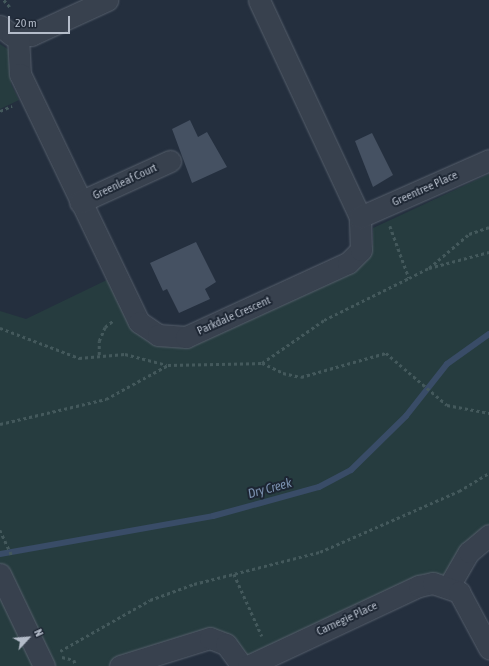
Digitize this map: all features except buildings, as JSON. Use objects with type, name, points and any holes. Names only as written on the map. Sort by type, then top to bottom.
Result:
[{"type":"street","points":[[9,31],[37,33],[107,0]]},
{"type":"street","name":"Parkdale Crescent","points":[[9,31],[20,74],[80,202],[139,322],[158,335],[186,337],[348,263],[361,250],[360,217],[259,0]]},
{"type":"street","name":"Greentree Place","points":[[360,217],[489,160]]},
{"type":"street","name":"Greenleaf Court","points":[[80,202],[170,161]]},
{"type":"street","points":[[489,535],[469,552],[449,586],[468,603],[489,648]]},
{"type":"street","points":[[2,578],[43,665]]},
{"type":"street","name":"Carnegie Place","points":[[248,666],[418,586],[433,583],[449,586]]},
{"type":"street","points":[[120,666],[210,638],[226,644],[242,666]]},
{"type":"path","points":[[4,0],[16,13]]},
{"type":"path","points":[[388,221],[409,278]]},
{"type":"path","points":[[429,268],[469,234],[489,227]]},
{"type":"path","points":[[262,363],[324,320],[429,268],[489,252]]},
{"type":"path","points":[[99,356],[99,341],[105,326],[120,317]]},
{"type":"path","points":[[0,328],[79,358],[125,354],[168,365],[262,363],[283,374],[301,377],[386,353],[411,371],[447,404],[489,413]]},
{"type":"path","points":[[0,424],[106,399],[168,365]]},
{"type":"path","points":[[43,665],[104,624],[150,600],[234,574],[320,552],[452,494],[489,473]]},
{"type":"path","points":[[234,574],[265,644]]},
{"type":"green space","points":[[0,44],[9,50],[11,84],[19,100],[0,109]]},
{"type":"green space","points":[[489,174],[489,533],[446,585],[240,661],[217,640],[120,666],[0,666],[0,311],[26,319],[115,276],[139,322],[186,337],[348,263],[373,245],[373,228]]},
{"type":"waterway","name":"Dry Creek","points":[[0,554],[213,516],[319,487],[351,470],[406,416],[447,364],[489,334]]}]
